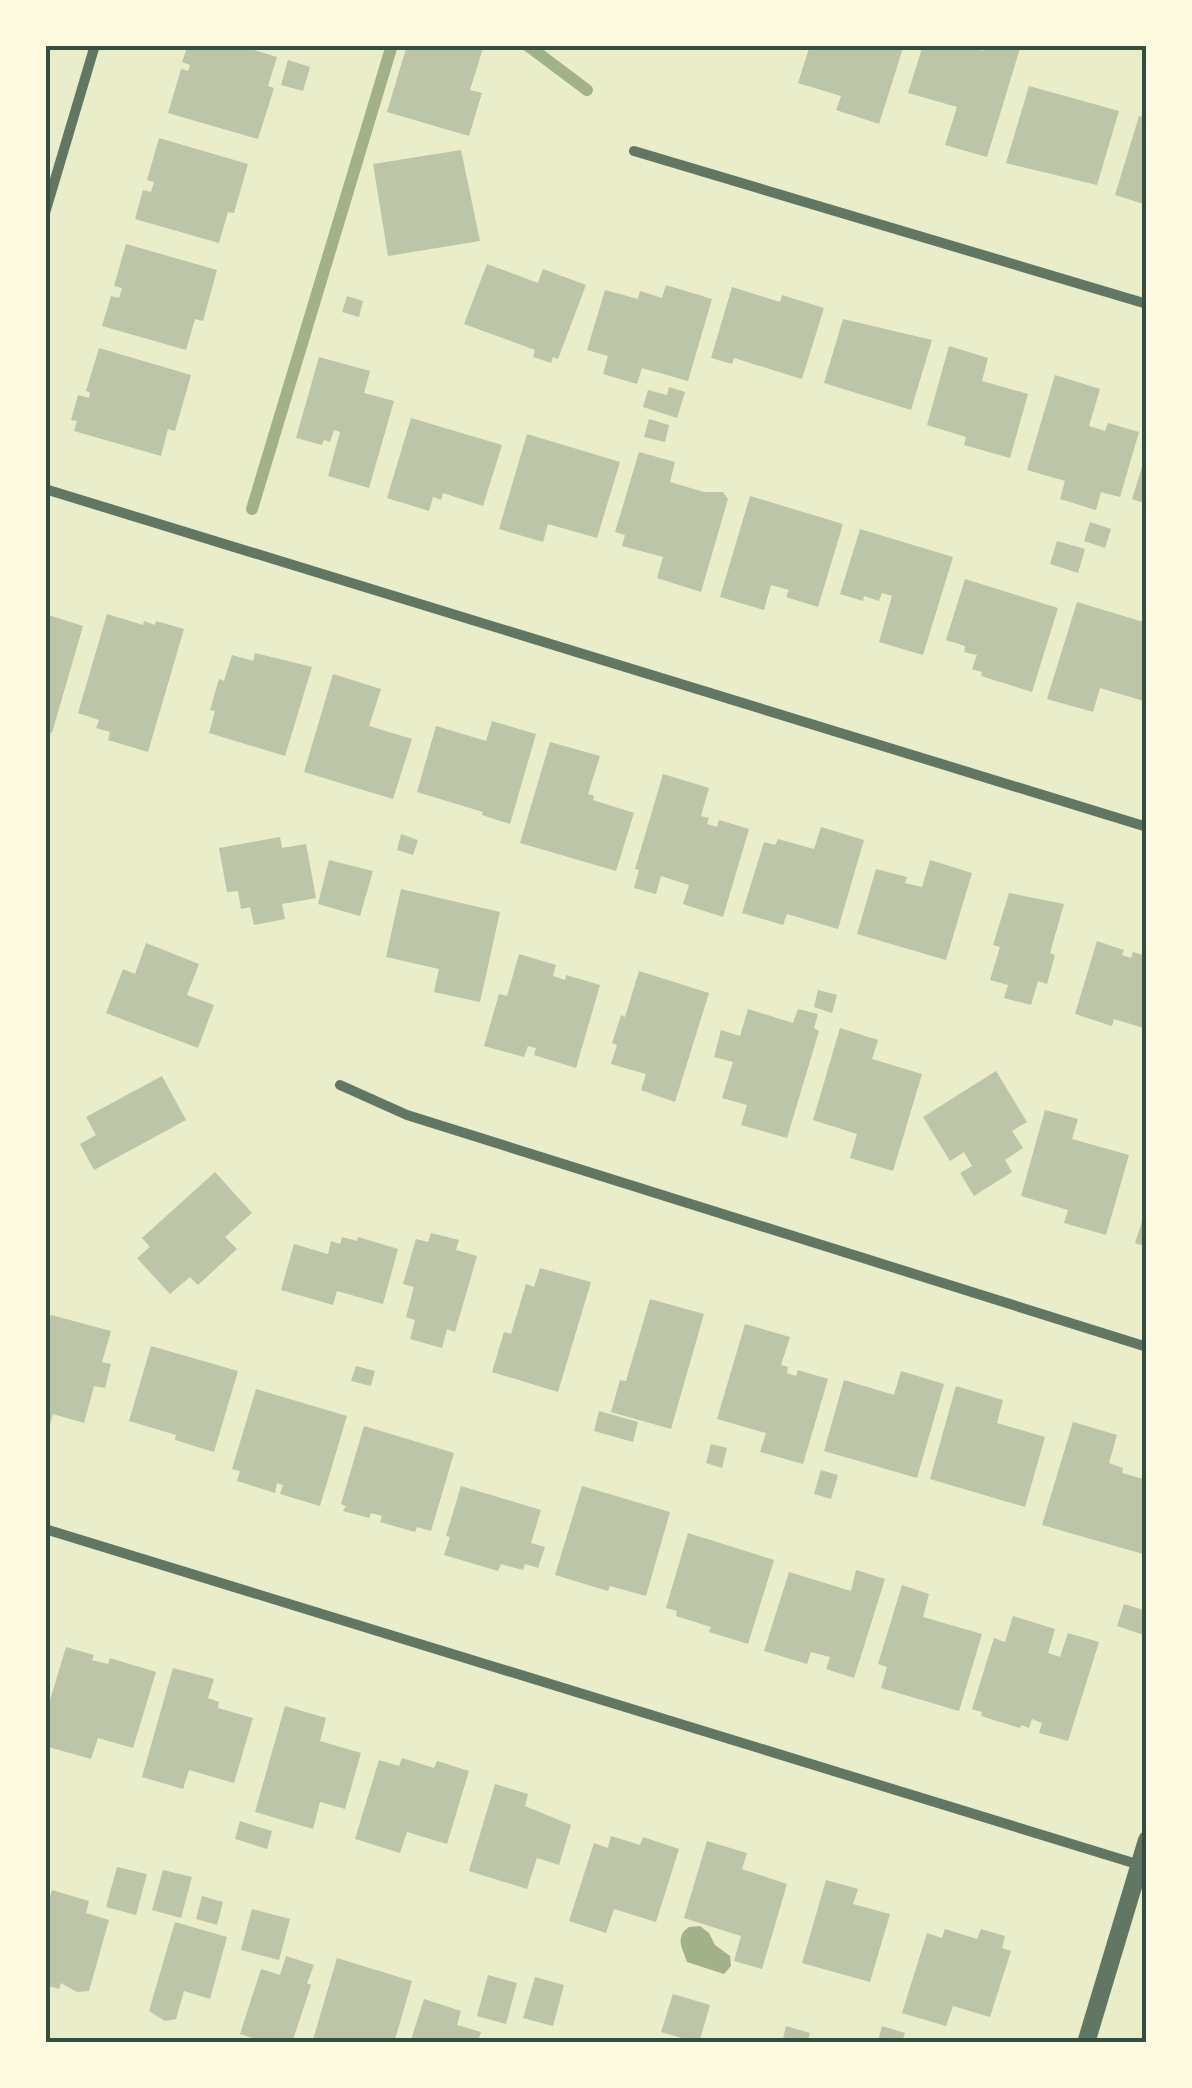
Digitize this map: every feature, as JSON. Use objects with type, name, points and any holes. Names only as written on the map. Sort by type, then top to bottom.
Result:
[{"type":"street","points":[[45,212],[95,45]]},
{"type":"street","points":[[634,151],[1147,304]]},
{"type":"street","points":[[45,489],[1147,827]]},
{"type":"street","points":[[340,1085],[407,1115],[1147,1348]]},
{"type":"street","points":[[45,1529],[1140,1865]]},
{"type":"street","points":[[1086,2043],[1147,1840]]},
{"type":"shaded area","points":[[700,1926],[730,1956],[731,1966],[724,1974],[687,1962],[682,1935],[689,1927]]},
{"type":"building","points":[[188,45],[237,45],[277,57],[268,86],[274,88],[258,139],[168,113],[181,69],[188,71],[190,65],[182,62]]},
{"type":"building","points":[[407,45],[484,45],[470,90],[482,93],[469,136],[387,112]]},
{"type":"building","points":[[810,45],[904,45],[879,124],[836,110],[841,96],[798,83]]},
{"type":"building","points":[[923,45],[962,45],[983,51],[984,45],[1021,45],[987,157],[945,145],[957,107],[908,93]]},
{"type":"building","points":[[288,60],[310,67],[303,91],[281,85]]},
{"type":"building","points":[[1029,86],[1119,111],[1097,185],[1006,163]]},
{"type":"building","points":[[1139,116],[1147,118],[1147,205],[1115,195]]},
{"type":"building","points":[[159,138],[248,164],[234,213],[228,212],[219,243],[135,219],[143,190],[151,192],[154,182],[147,180]]},
{"type":"building","points":[[461,150],[480,241],[388,256],[373,164]]},
{"type":"building","points":[[126,244],[217,270],[203,321],[195,319],[186,350],[102,326],[111,296],[119,298],[122,288],[114,286]]},
{"type":"building","points":[[487,264],[538,283],[543,269],[586,285],[558,359],[553,357],[551,363],[533,357],[535,350],[464,324]]},
{"type":"building","points":[[666,285],[712,299],[688,381],[642,368],[637,384],[603,374],[608,356],[587,350],[605,290],[638,299],[640,291],[662,298]]},
{"type":"building","points":[[732,287],[780,302],[782,295],[824,308],[802,379],[734,358],[732,364],[711,358]]},
{"type":"building","points":[[347,296],[363,301],[359,317],[342,312]]},
{"type":"building","points":[[843,319],[932,340],[911,410],[824,383]]},
{"type":"building","points":[[949,346],[988,358],[982,381],[1028,394],[1010,458],[964,445],[966,437],[927,425]]},
{"type":"building","points":[[99,348],[191,375],[175,431],[168,429],[161,456],[74,431],[77,421],[71,420],[78,395],[89,398],[90,392],[86,391]]},
{"type":"building","points":[[319,357],[370,371],[364,393],[394,401],[369,488],[328,476],[340,432],[334,430],[330,442],[324,440],[322,445],[296,438]]},
{"type":"building","points":[[1055,375],[1100,389],[1089,426],[1105,431],[1108,423],[1139,432],[1120,497],[1101,492],[1096,510],[1060,499],[1065,481],[1027,470]]},
{"type":"building","points":[[669,387],[685,392],[677,418],[643,407],[648,390],[667,395]]},
{"type":"building","points":[[411,418],[502,445],[483,506],[443,493],[441,500],[433,497],[429,511],[387,498]]},
{"type":"building","points":[[649,419],[669,425],[665,442],[644,437]]},
{"type":"building","points":[[527,434],[620,462],[597,538],[548,524],[543,542],[499,529]]},
{"type":"building","points":[[639,452],[675,462],[670,482],[704,492],[723,492],[728,499],[701,592],[657,578],[663,557],[622,546],[625,535],[615,532]]},
{"type":"building","points":[[1147,454],[1147,504],[1132,499]]},
{"type":"building","points":[[750,496],[843,524],[818,607],[786,597],[789,590],[771,585],[764,610],[720,597]]},
{"type":"building","points":[[1090,522],[1111,529],[1105,548],[1084,541]]},
{"type":"building","points":[[860,529],[953,557],[923,655],[879,642],[892,596],[882,593],[879,601],[864,596],[863,601],[840,594]]},
{"type":"building","points":[[1057,541],[1085,549],[1078,573],[1050,564]]},
{"type":"building","points":[[965,579],[1058,608],[1032,692],[981,676],[982,672],[972,669],[977,655],[946,640]]},
{"type":"building","points":[[1077,602],[1147,623],[1147,702],[1100,688],[1093,712],[1047,699]]},
{"type":"building","points":[[45,614],[83,626],[52,733],[45,731]]},
{"type":"building","points":[[107,614],[143,625],[144,621],[155,625],[156,621],[184,629],[148,752],[108,740],[110,732],[96,728],[99,720],[78,713]]},
{"type":"building","points":[[255,653],[312,667],[285,756],[209,733],[215,711],[210,710],[219,679],[224,681],[232,655],[253,661]]},
{"type":"building","points":[[333,674],[381,689],[369,726],[412,739],[393,799],[304,772]]},
{"type":"building","points":[[492,721],[536,734],[510,824],[417,792],[436,726],[486,741]]},
{"type":"building","points":[[550,742],[600,756],[588,794],[594,796],[593,800],[634,813],[616,871],[520,843]]},
{"type":"building","points":[[663,774],[709,788],[701,816],[709,818],[707,824],[717,827],[719,820],[749,829],[723,917],[683,904],[689,885],[661,876],[656,894],[634,888],[639,870],[635,869]]},
{"type":"building","points":[[821,827],[864,840],[838,929],[787,914],[783,925],[742,913],[764,842],[775,845],[778,839],[814,849]]},
{"type":"building","points":[[401,834],[418,840],[413,855],[397,850]]},
{"type":"building","points":[[280,837],[282,848],[306,844],[316,898],[282,904],[285,919],[254,925],[250,907],[241,909],[238,891],[227,892],[219,848]]},
{"type":"building","points":[[329,860],[373,871],[360,916],[318,904]]},
{"type":"building","points":[[930,860],[972,873],[946,960],[857,934],[876,869],[907,877],[905,883],[922,887]]},
{"type":"building","points":[[401,889],[500,912],[480,1002],[434,992],[439,969],[386,957]]},
{"type":"building","points":[[1009,893],[1064,904],[1050,953],[1055,955],[1047,984],[1038,981],[1031,1005],[1004,998],[1008,985],[990,980],[1000,947],[993,945]]},
{"type":"building","points":[[1097,941],[1124,950],[1122,955],[1131,958],[1133,952],[1143,955],[1147,945],[1147,1029],[1114,1019],[1112,1026],[1075,1014]]},
{"type":"building","points":[[146,943],[199,964],[187,995],[214,1005],[198,1048],[106,1013],[123,969],[135,974]]},
{"type":"building","points":[[519,954],[556,965],[553,976],[565,980],[566,975],[600,985],[576,1068],[534,1055],[536,1048],[528,1046],[524,1057],[484,1046],[499,994],[507,996]]},
{"type":"building","points":[[639,971],[709,993],[675,1102],[641,1090],[646,1074],[611,1064],[617,1045],[612,1043],[621,1015],[625,1017]]},
{"type":"building","points":[[818,990],[837,995],[832,1013],[814,1007]]},
{"type":"building","points":[[748,1009],[793,1023],[798,1009],[818,1014],[814,1028],[819,1031],[787,1138],[741,1125],[747,1105],[722,1098],[733,1062],[714,1057],[721,1030],[740,1036]]},
{"type":"building","points":[[840,1028],[878,1040],[872,1059],[922,1074],[893,1171],[850,1158],[857,1134],[813,1120]]},
{"type":"building","points":[[996,1071],[1027,1122],[1012,1131],[1023,1148],[1005,1160],[1012,1172],[974,1196],[960,1173],[972,1166],[964,1152],[950,1161],[923,1117]]},
{"type":"building","points":[[162,1076],[186,1120],[94,1170],[80,1144],[96,1135],[86,1117]]},
{"type":"building","points":[[1045,1110],[1078,1119],[1072,1139],[1129,1155],[1106,1235],[1064,1223],[1068,1210],[1021,1196]]},
{"type":"building","points":[[215,1172],[252,1213],[225,1237],[237,1249],[198,1285],[190,1277],[170,1294],[137,1258],[150,1247],[142,1238]]},
{"type":"building","points":[[1147,1206],[1147,1247],[1135,1243]]},
{"type":"building","points":[[431,1233],[459,1240],[456,1250],[477,1256],[455,1332],[447,1329],[442,1348],[410,1339],[415,1320],[406,1317],[414,1287],[403,1284],[416,1239],[428,1242]]},
{"type":"building","points":[[342,1237],[357,1241],[358,1237],[398,1249],[383,1304],[337,1291],[333,1305],[281,1290],[294,1244],[328,1254],[331,1241],[340,1244]]},
{"type":"building","points":[[540,1268],[591,1282],[558,1392],[492,1372],[504,1332],[511,1334],[526,1284],[534,1287]]},
{"type":"building","points":[[650,1299],[704,1314],[671,1429],[611,1412],[620,1380],[626,1381]]},
{"type":"building","points":[[51,1315],[111,1331],[102,1362],[111,1364],[105,1388],[94,1386],[84,1423],[53,1414],[45,1431],[45,1338]]},
{"type":"building","points":[[745,1324],[790,1337],[781,1365],[788,1367],[787,1373],[796,1376],[798,1370],[828,1379],[803,1464],[760,1452],[766,1433],[717,1419]]},
{"type":"building","points":[[151,1346],[238,1371],[214,1452],[129,1421]]},
{"type":"building","points":[[356,1366],[375,1371],[371,1386],[351,1381]]},
{"type":"building","points":[[901,1371],[944,1384],[917,1478],[824,1451],[844,1380],[894,1395]]},
{"type":"building","points":[[956,1386],[1003,1400],[997,1423],[1045,1437],[1025,1507],[930,1479]]},
{"type":"building","points":[[256,1389],[347,1416],[320,1506],[280,1494],[283,1485],[277,1483],[275,1493],[237,1481],[240,1471],[232,1469]]},
{"type":"building","points":[[599,1411],[638,1422],[633,1442],[594,1431]]},
{"type":"building","points":[[1073,1422],[1117,1435],[1109,1463],[1123,1468],[1122,1473],[1147,1480],[1147,1540],[1143,1554],[1042,1525]]},
{"type":"building","points":[[364,1426],[454,1453],[431,1531],[417,1527],[415,1532],[380,1522],[382,1516],[371,1513],[369,1518],[343,1511],[346,1506],[341,1504]]},
{"type":"building","points":[[711,1444],[727,1448],[722,1468],[706,1463]]},
{"type":"building","points":[[821,1470],[838,1475],[831,1499],[814,1494]]},
{"type":"building","points":[[461,1486],[541,1510],[531,1543],[545,1547],[538,1568],[525,1564],[523,1570],[501,1564],[498,1571],[444,1555]]},
{"type":"building","points":[[582,1486],[670,1512],[646,1596],[610,1586],[608,1591],[555,1575]]},
{"type":"building","points":[[688,1533],[774,1560],[748,1644],[709,1632],[711,1627],[676,1616],[677,1611],[666,1608]]},
{"type":"building","points":[[856,1570],[885,1579],[854,1678],[826,1669],[830,1657],[811,1652],[807,1664],[764,1651],[789,1572],[851,1591]]},
{"type":"building","points":[[902,1585],[929,1594],[923,1617],[982,1634],[959,1711],[881,1688],[887,1667],[878,1664]]},
{"type":"building","points":[[1124,1604],[1147,1611],[1144,1635],[1117,1626]]},
{"type":"building","points":[[1013,1616],[1055,1629],[1048,1653],[1060,1657],[1068,1633],[1099,1642],[1068,1741],[1039,1733],[1042,1723],[1032,1719],[1029,1728],[1020,1728],[981,1716],[982,1712],[972,1709],[994,1638],[1005,1642]]},
{"type":"building","points":[[66,1647],[94,1655],[92,1660],[108,1664],[110,1658],[156,1672],[133,1748],[98,1738],[91,1759],[45,1746],[45,1717]]},
{"type":"building","points":[[173,1668],[214,1679],[208,1698],[219,1702],[218,1708],[253,1718],[234,1783],[189,1770],[183,1789],[142,1777]]},
{"type":"building","points":[[285,1706],[326,1718],[320,1741],[361,1753],[345,1809],[320,1802],[313,1829],[255,1812]]},
{"type":"building","points":[[402,1758],[434,1768],[437,1761],[469,1771],[447,1844],[407,1832],[400,1853],[355,1839],[379,1760],[399,1766]]},
{"type":"building","points":[[495,1784],[528,1794],[525,1806],[571,1825],[559,1865],[537,1858],[527,1889],[469,1871]]},
{"type":"building","points":[[240,1821],[272,1831],[267,1849],[235,1839]]},
{"type":"building","points":[[611,1836],[640,1845],[643,1837],[679,1849],[656,1922],[614,1909],[606,1933],[569,1921],[594,1843],[608,1848]]},
{"type":"building","points":[[707,1841],[747,1853],[742,1869],[787,1884],[762,1969],[734,1961],[741,1936],[684,1918]]},
{"type":"building","points":[[117,1867],[147,1874],[136,1915],[106,1907]]},
{"type":"building","points":[[163,1870],[192,1877],[181,1918],[152,1910]]},
{"type":"building","points":[[826,1880],[858,1889],[853,1904],[890,1914],[870,1982],[802,1963]]},
{"type":"building","points":[[52,1890],[89,1901],[86,1913],[109,1920],[89,1991],[77,1992],[61,1983],[59,1989],[45,1985],[45,1913]]},
{"type":"building","points":[[202,1896],[223,1902],[217,1925],[196,1919]]},
{"type":"building","points":[[252,1909],[290,1919],[279,1960],[241,1950]]},
{"type":"building","points":[[175,1922],[227,1937],[210,1999],[184,1991],[176,2019],[165,2021],[149,2011]]},
{"type":"building","points":[[945,1929],[977,1939],[981,1929],[1005,1936],[1002,1948],[1011,1951],[990,2017],[953,2006],[946,2026],[902,2013],[927,1933],[942,1938]]},
{"type":"building","points":[[286,1956],[314,1965],[292,2043],[268,2043],[240,2034],[261,1969],[280,1975]]},
{"type":"building","points":[[337,1958],[412,1981],[394,2043],[312,2043]]},
{"type":"building","points":[[488,1975],[517,1983],[506,2024],[477,2016]]},
{"type":"building","points":[[535,1977],[564,1985],[553,2026],[523,2018]]},
{"type":"building","points":[[673,1994],[710,2005],[699,2043],[661,2032]]},
{"type":"building","points":[[424,1999],[461,2011],[457,2025],[481,2032],[477,2043],[410,2043]]},
{"type":"building","points":[[786,2026],[810,2033],[807,2043],[783,2039]]},
{"type":"building","points":[[882,2026],[905,2033],[902,2043],[878,2041]]},
{"type":"waterway","points":[[252,509],[392,45]]},
{"type":"waterway","points":[[527,45],[587,90]]}]
